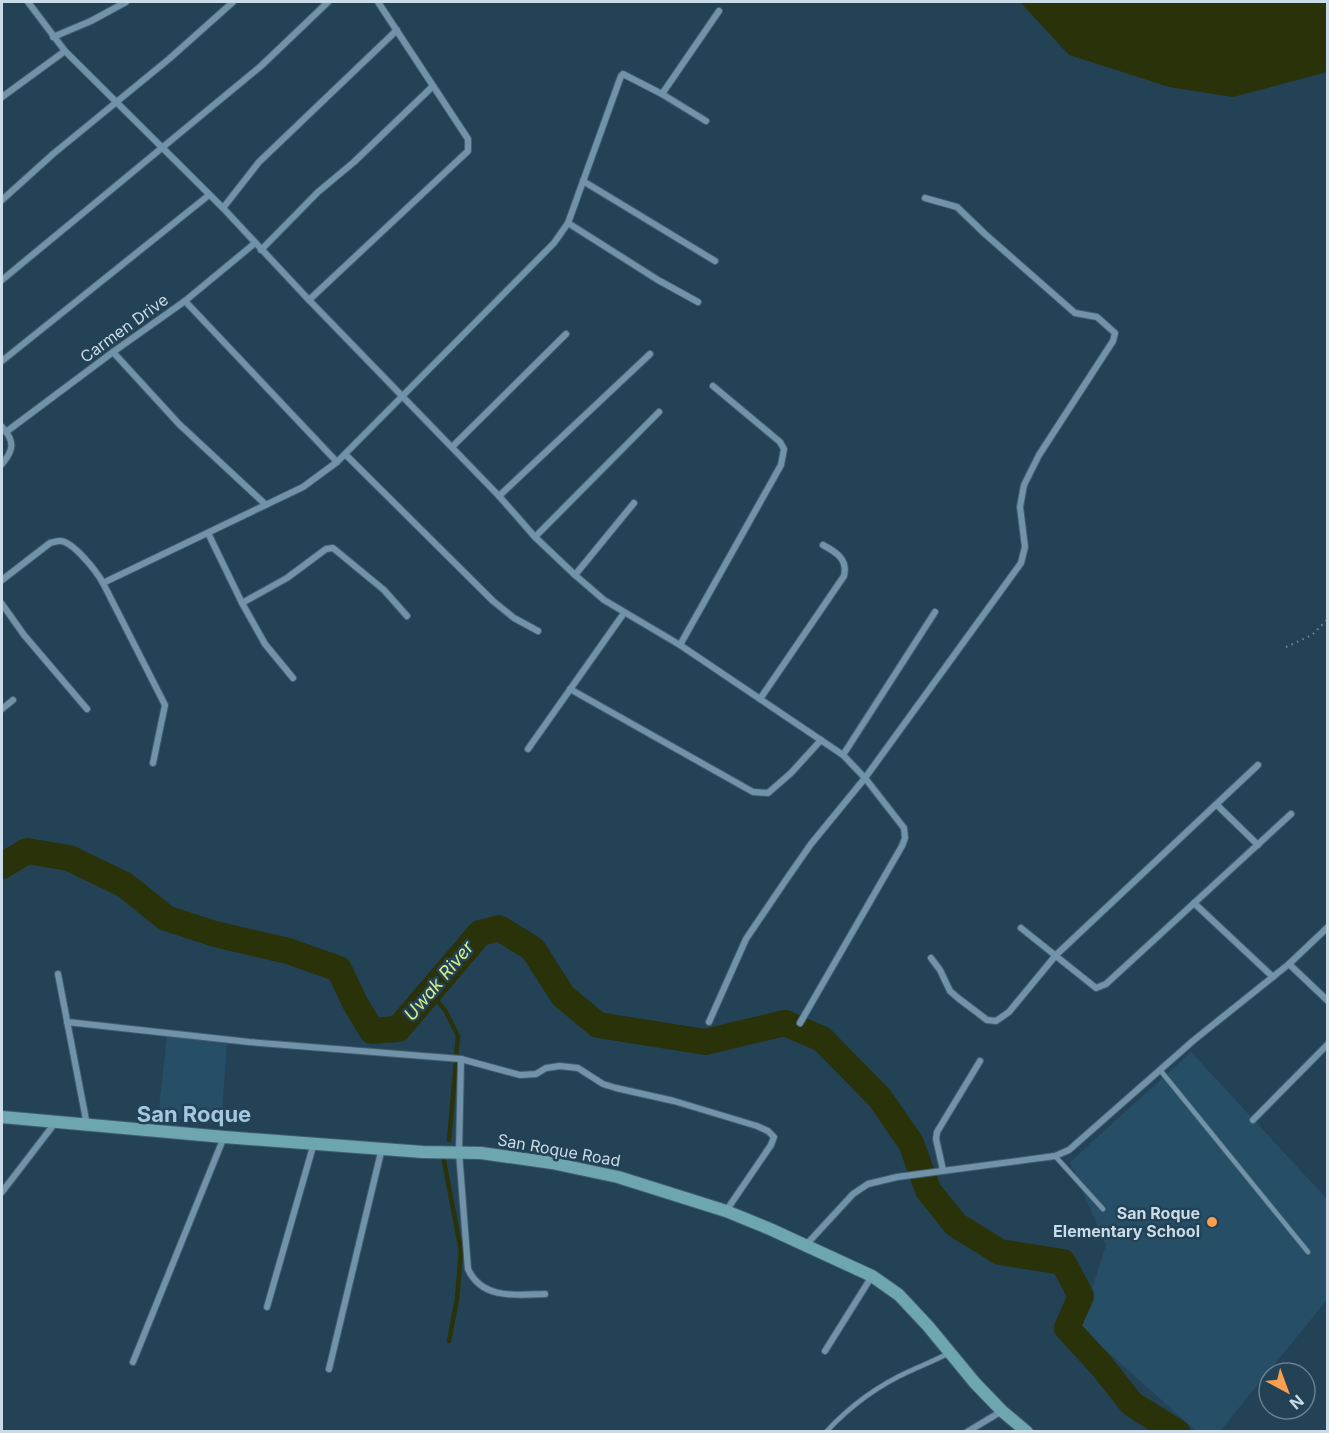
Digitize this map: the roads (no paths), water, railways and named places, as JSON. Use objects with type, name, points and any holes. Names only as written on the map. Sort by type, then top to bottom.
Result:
[{"type":"street","points":[[28,2],[65,51],[223,208],[500,496],[535,537],[575,575],[624,614],[680,645],[843,755],[866,778],[904,828],[904,838],[896,858],[800,1023]]},
{"type":"street","points":[[53,37],[91,21],[126,2]]},
{"type":"street","points":[[2,200],[233,2]]},
{"type":"street","points":[[2,280],[261,66],[328,2]]},
{"type":"street","points":[[309,300],[465,156],[469,146],[468,139],[378,2]]},
{"type":"street","points":[[662,94],[719,11]]},
{"type":"street","points":[[223,208],[259,162],[397,30]]},
{"type":"street","points":[[2,97],[65,51]]},
{"type":"street","points":[[104,583],[303,487],[346,455],[554,243],[568,223],[623,74],[662,94],[706,121]]},
{"type":"street","points":[[261,250],[318,192],[354,162],[433,86]]},
{"type":"street","points":[[583,181],[715,261]]},
{"type":"street","points":[[2,361],[209,195]]},
{"type":"street","points":[[709,1022],[746,939],[811,844],[866,778],[1021,563],[1025,547],[1020,507],[1024,485],[1039,455],[1113,341],[1115,333],[1097,316],[1074,313],[957,207],[924,198]]},
{"type":"street","points":[[568,223],[658,280],[698,302]]},
{"type":"street","name":"Carmen Drive","points":[[4,430],[184,301],[255,243]]},
{"type":"street","points":[[184,301],[338,462]]},
{"type":"street","points":[[452,447],[566,334]]},
{"type":"street","points":[[112,352],[179,424],[265,504]]},
{"type":"street","points":[[500,496],[650,354]]},
{"type":"street","points":[[680,645],[780,465],[784,449],[780,442],[713,386]]},
{"type":"street","points":[[535,537],[659,412]]},
{"type":"street","points":[[2,464],[10,455],[13,445],[4,430]]},
{"type":"street","points":[[346,455],[493,601],[514,618],[538,632]]},
{"type":"street","points":[[575,575],[634,503]]},
{"type":"street","points":[[208,533],[265,644],[292,678]]},
{"type":"street","points":[[2,580],[50,543],[60,541],[67,543],[86,561],[104,583],[165,705],[153,763]]},
{"type":"street","points":[[760,699],[844,576],[846,569],[840,556],[823,545]]},
{"type":"street","points":[[242,603],[287,578],[326,549],[333,548],[384,590],[406,616]]},
{"type":"street","points":[[2,604],[24,635],[87,709]]},
{"type":"street","points":[[843,755],[935,612]]},
{"type":"street","points":[[528,749],[624,614]]},
{"type":"street","points":[[570,689],[753,792],[768,793],[791,773],[820,740]]},
{"type":"street","points":[[2,709],[13,700]]},
{"type":"street","points":[[931,958],[940,970],[950,991],[987,1020],[996,1021],[1009,1012],[1056,955],[1258,765]]},
{"type":"street","points":[[1217,805],[1258,845]]},
{"type":"street","points":[[1021,928],[1096,988],[1106,984],[1292,814]]},
{"type":"street","points":[[1194,903],[1273,977]]},
{"type":"street","points":[[805,1246],[852,1194],[868,1184],[897,1177],[1055,1156],[1069,1150],[1160,1070],[1290,964],[1328,927]]},
{"type":"street","points":[[1290,964],[1328,1001]]},
{"type":"street","points":[[58,974],[87,1125]]},
{"type":"street","points":[[67,1022],[249,1042],[461,1059],[520,1075],[536,1074],[546,1068],[560,1066],[578,1068],[603,1084],[674,1101],[768,1131],[774,1137],[771,1145],[726,1211]]},
{"type":"street","points":[[1253,1120],[1328,1044]]},
{"type":"street","points":[[461,1059],[459,1152],[468,1269],[478,1284],[495,1293],[545,1294]]},
{"type":"street","points":[[944,1170],[936,1139],[937,1132],[980,1061]]},
{"type":"street","name":"San Roque Road","points":[[2,1117],[224,1137],[509,1157],[629,1180],[726,1211],[872,1276],[899,1295],[975,1383],[1002,1411],[1028,1431]]},
{"type":"street","points":[[2,1192],[55,1123]]},
{"type":"street","points":[[133,1362],[224,1137]]},
{"type":"street","points":[[267,1306],[314,1143]]},
{"type":"street","points":[[329,1369],[382,1148]]},
{"type":"street","points":[[825,1351],[872,1276]]},
{"type":"street","points":[[967,1431],[1002,1411]]},
{"type":"lane","points":[[1160,1070],[1308,1252]]},
{"type":"lane","points":[[1055,1156],[1103,1209]]},
{"type":"lane","points":[[826,1431],[858,1402],[909,1371],[950,1352]]},
{"type":"waterway","name":"Uwak River","points":[[2,866],[27,851],[69,858],[125,885],[166,918],[215,934],[288,951],[339,969],[355,1003],[372,1031],[398,1029],[480,933],[499,928],[533,949],[563,996],[598,1025],[705,1042],[785,1023],[822,1039],[880,1098],[911,1143],[928,1190],[956,1225],[1000,1252],[1063,1262],[1081,1296],[1067,1328],[1132,1404],[1177,1432]]},
{"type":"waterway","points":[[438,1002],[445,1010],[458,1036],[456,1057]]},
{"type":"waterway","points":[[449,1140],[456,1062]]},
{"type":"waterway","points":[[444,1161],[461,1251],[457,1299],[449,1341]]},
{"type":"place","name":"San Roque Elementary School","points":[[1212,1222]]},
{"type":"district","name":"San Roque","points":[[194,1114]]}]
